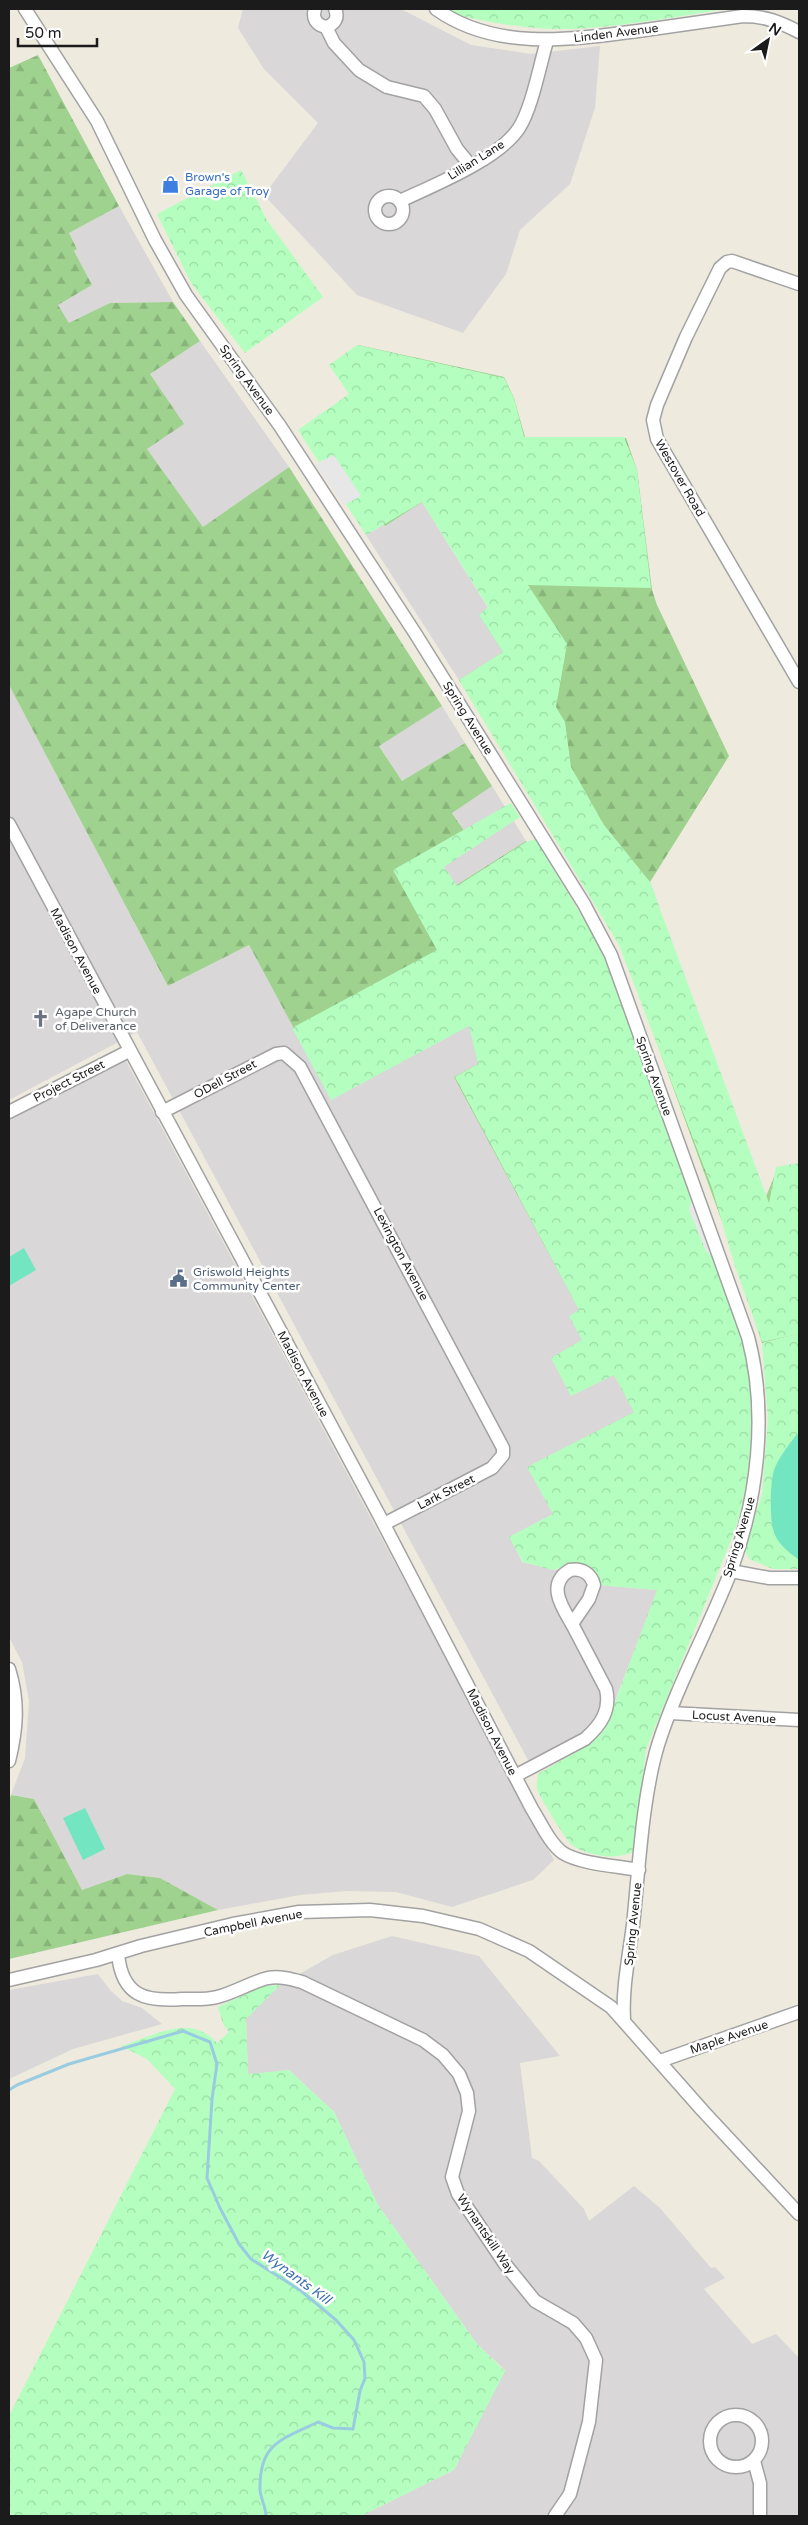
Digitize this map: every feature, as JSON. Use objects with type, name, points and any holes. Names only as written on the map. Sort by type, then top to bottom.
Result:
[{"type":"street","name":"Spring Avenue","points":[[24,9],[97,121],[155,240],[186,295],[280,426],[415,633],[584,904],[611,955],[748,1337],[757,1385],[756,1463],[752,1503],[730,1571],[670,1713],[658,1747],[650,1782],[624,2019]]},
{"type":"street","points":[[315,9],[314,18],[316,23],[326,27],[334,43],[359,70],[387,87],[424,96],[435,110],[457,149],[471,166]]},
{"type":"street","points":[[326,27],[334,23],[337,18],[335,9]]},
{"type":"street","name":"Linden Avenue","points":[[436,9],[450,18],[504,37],[547,40],[588,38],[743,16],[760,16],[778,20],[799,32]]},
{"type":"street","name":"Lillian Lane","points":[[400,201],[471,166],[502,145],[520,127],[547,40]]},
{"type":"street","name":"Westover Road","points":[[799,284],[732,261],[723,264],[711,282],[652,420],[657,438],[799,682]]},
{"type":"street","name":"Madison Avenue","points":[[9,824],[384,1524],[537,1816],[553,1842],[563,1853],[574,1858],[639,1870]]},
{"type":"street","name":"Project Street","points":[[9,1112],[129,1051]]},
{"type":"street","name":"ODell Street","points":[[162,1112],[266,1058],[284,1053],[290,1057]]},
{"type":"street","name":"Lexington Avenue","points":[[290,1057],[300,1067],[491,1422],[500,1439],[503,1455]]},
{"type":"street","name":"Lark Street","points":[[384,1524],[492,1468],[503,1455]]},
{"type":"street","points":[[730,1571],[769,1578],[799,1578]]},
{"type":"street","points":[[515,1776],[585,1739],[593,1732],[604,1715],[608,1698],[606,1689],[572,1624]]},
{"type":"street","points":[[9,1669],[15,1695],[17,1723],[9,1761]]},
{"type":"street","name":"Locust Avenue","points":[[670,1713],[799,1720]]},
{"type":"street","name":"Campbell Avenue","points":[[9,1980],[234,1924],[299,1912],[370,1910],[423,1916],[479,1929],[529,1951],[580,1985],[624,2019]]},
{"type":"street","name":"Wynantskill Way","points":[[118,1954],[120,1970],[128,1987],[143,1998],[163,2001],[215,1998],[268,1978],[287,1978],[302,1982],[423,2040],[443,2055],[459,2074],[467,2093],[469,2111],[452,2176],[458,2194],[505,2264],[535,2301],[573,2323],[586,2338],[596,2360],[589,2422],[570,2494],[555,2516]]},
{"type":"street","name":"Maple Avenue","points":[[660,2061],[799,2012]]},
{"type":"street","points":[[624,2019],[703,2111],[799,2214]]},
{"type":"street","points":[[754,2461],[738,2467],[730,2466],[715,2458],[711,2450],[710,2433],[720,2419],[736,2414],[753,2420],[758,2427],[762,2444],[754,2461],[760,2483],[760,2516]]},
{"type":"shaded area","points":[[243,9],[401,9],[471,45],[531,54],[600,46],[595,108],[570,184],[520,230],[506,274],[463,333],[357,295],[264,195],[318,123],[264,69],[238,28]]},
{"type":"shaded area","points":[[119,206],[173,302],[110,303],[69,324],[58,305],[92,285],[74,251],[77,249],[69,233]]},
{"type":"shaded area","points":[[200,341],[289,467],[203,527],[147,449],[183,424],[150,374]]},
{"type":"shaded area","points":[[334,455],[361,496],[344,505],[315,464]]},
{"type":"shaded area","points":[[422,502],[488,608],[503,652],[459,680],[366,535]]},
{"type":"shaded area","points":[[9,685],[168,986],[249,945],[332,1098],[469,1024],[478,1064],[455,1077],[634,1413],[528,1467],[553,1514],[510,1537],[522,1562],[556,1570],[574,1564],[598,1585],[658,1590],[613,1706],[587,1744],[535,1773],[137,1032],[9,1100]]},
{"type":"shaded area","points":[[442,706],[465,743],[402,781],[379,745]]},
{"type":"shaded area","points":[[492,786],[505,807],[465,832],[452,812]]},
{"type":"shaded area","points":[[513,820],[526,841],[455,887],[443,867]]},
{"type":"shaded area","points":[[125,1059],[554,1860],[533,1880],[452,1907],[396,1892],[346,1891],[300,1895],[218,1910],[160,1878],[127,1874],[82,1890],[34,1799],[11,1795],[25,1758],[29,1701],[22,1662],[9,1637],[9,1121]]},
{"type":"shaded area","points":[[692,1199],[715,1260],[706,1251],[689,1210]]},
{"type":"shaded area","points":[[392,1936],[479,1956],[560,2056],[520,2063],[532,2158],[539,2161],[584,2209],[589,2221],[634,2186],[660,2208],[711,2268],[715,2267],[725,2278],[704,2289],[752,2344],[776,2334],[799,2358],[799,2516],[361,2516],[454,2470],[505,2370],[477,2344],[378,2205],[334,2112],[289,2070],[248,2075],[246,2018],[280,1985],[333,1955]]},
{"type":"shaded area","points":[[98,1974],[110,1990],[122,2001],[142,2008],[162,2024],[73,2049],[9,2079],[9,1990]]},
{"type":"green space","points":[[432,9],[729,9],[620,25],[555,29],[493,22]]},
{"type":"green space","points":[[38,55],[119,206],[69,233],[77,249],[74,251],[92,285],[58,305],[69,323],[110,303],[173,302],[200,341],[150,374],[184,424],[147,449],[203,527],[289,467],[442,706],[379,746],[402,781],[465,743],[492,786],[452,813],[465,832],[505,806],[513,820],[443,867],[455,886],[526,841],[586,937],[723,1378],[563,1450],[634,1412],[454,1077],[478,1064],[469,1024],[332,1099],[249,945],[168,986],[9,685],[9,68]]},
{"type":"green space","points":[[241,170],[267,220],[323,297],[245,353],[191,283],[157,214]]},
{"type":"green space","points":[[357,345],[504,378],[514,398],[524,437],[624,437],[637,470],[651,588],[528,585],[567,644],[556,707],[565,722],[571,767],[604,825],[650,882],[769,1203],[776,1167],[799,1163],[799,1334],[762,1342],[735,1266],[712,1188],[619,945],[459,680],[503,652],[479,615],[488,607],[422,502],[366,535],[298,430],[349,394],[329,365]]},
{"type":"green space","points":[[358,345],[504,377],[514,398],[525,437],[626,438],[637,470],[652,590],[657,605],[729,756],[650,882],[763,1204],[778,1167],[799,1164],[799,1334],[762,1343],[735,1257],[625,956],[608,917],[459,680],[503,652],[479,615],[488,608],[513,621],[422,502],[385,526],[313,421],[350,394],[330,365]]},
{"type":"green space","points":[[511,803],[520,817],[444,867],[457,886],[526,842],[536,839],[604,954],[747,1354],[751,1400],[750,1445],[745,1489],[740,1511],[734,1533],[646,1749],[634,1851],[620,1856],[603,1856],[586,1852],[569,1842],[539,1793],[537,1787],[538,1774],[590,1744],[605,1729],[657,1590],[598,1585],[593,1571],[585,1565],[574,1564],[553,1570],[523,1562],[509,1537],[553,1514],[527,1467],[634,1412],[614,1375],[571,1396],[551,1358],[582,1340],[569,1316],[579,1310],[455,1077],[478,1064],[469,1026],[331,1100],[292,1028],[437,950],[393,870]]},
{"type":"green space","points":[[24,1248],[36,1270],[9,1286],[9,1257]]},
{"type":"green space","points":[[799,1334],[799,1569],[773,1569],[749,1559],[744,1548],[762,1494],[768,1419],[762,1343]]},
{"type":"green space","points":[[797,1434],[799,1436],[799,1560],[782,1546],[775,1535],[771,1503],[774,1470],[781,1456]]},
{"type":"green space","points":[[11,1795],[34,1799],[82,1890],[127,1874],[160,1878],[218,1910],[9,1959],[9,1800]]},
{"type":"green space","points":[[85,1808],[105,1849],[83,1860],[63,1818]]},
{"type":"green space","points":[[280,1985],[246,2019],[248,2074],[289,2070],[334,2112],[378,2205],[477,2344],[505,2371],[454,2470],[361,2516],[17,2516],[9,2514],[9,2416],[175,2089],[147,2059],[121,2046],[159,2033],[184,2028],[196,2029],[207,2034],[217,2043],[229,2032],[223,2024],[218,2007],[263,1986]]},
{"type":"waterway","name":"Wynants Kill","points":[[9,2090],[69,2064],[183,2031],[210,2042],[217,2064],[212,2099],[207,2178],[220,2208],[239,2244],[251,2259],[300,2290],[336,2320],[354,2340],[364,2362],[365,2378],[360,2391],[353,2429],[333,2428],[318,2422],[283,2439],[268,2453],[263,2462],[260,2490],[266,2516]]},
{"type":"place","name":"Brown's Garage of Troy","points":[[171,184]]},
{"type":"place","name":"Agape Church of Deliverance","points":[[41,1019]]},
{"type":"place","name":"Griswold Heights Community Center","points":[[179,1279]]}]
